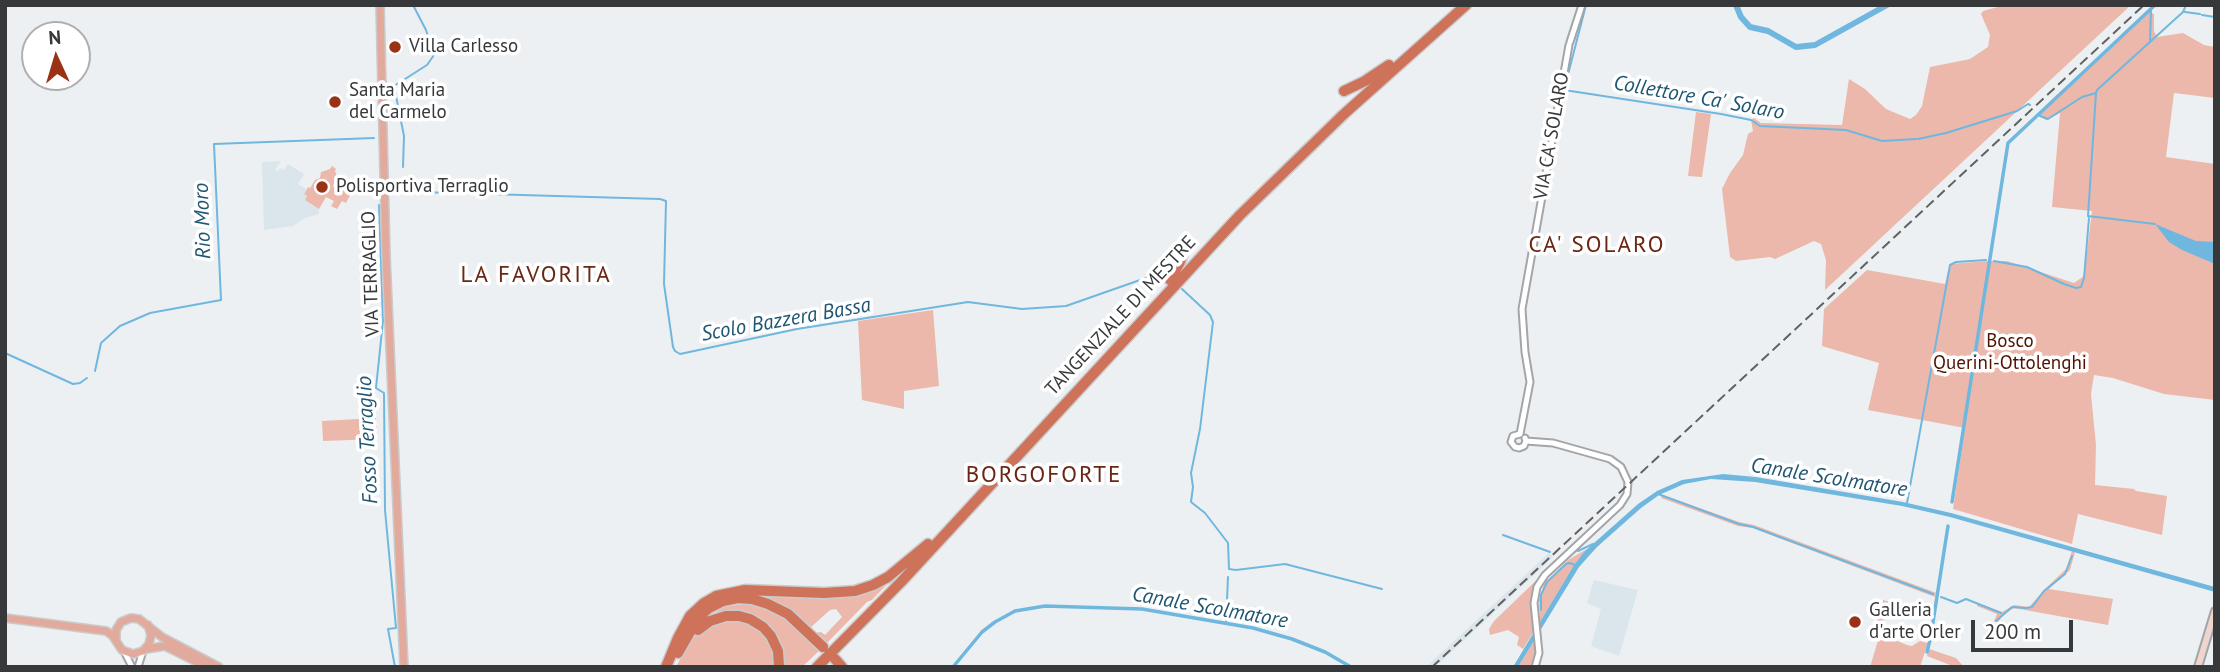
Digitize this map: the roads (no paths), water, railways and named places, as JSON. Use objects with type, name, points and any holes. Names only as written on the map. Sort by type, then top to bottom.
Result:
[{"type":"highway","name":"TANGENZIALE DI MESTRE","points":[[828,660],[1170,280],[1300,147],[1457,5]]},
{"type":"highway","name":"TANGENZIALE DI MESTRE","points":[[809,667],[935,540],[1208,248],[1304,151],[1466,5]]},
{"type":"highway","points":[[1385,87],[1410,54]]},
{"type":"highway","points":[[1344,91],[1389,65]]},
{"type":"highway","points":[[1208,248],[1248,218]]},
{"type":"highway","points":[[1170,280],[1184,250]]},
{"type":"highway","points":[[670,665],[680,634],[690,616],[716,596],[751,590],[824,593],[855,591],[888,577],[935,540]]},
{"type":"highway","points":[[670,665],[700,620],[718,607],[736,602],[756,604],[781,614],[796,625],[828,660]]},
{"type":"highway","points":[[670,665],[702,626],[718,618],[734,615],[754,621],[769,632],[777,648],[779,667]]},
{"type":"main road","name":"VIA TERRAGLIO","points":[[380,5],[386,256],[404,667]]},
{"type":"main road","points":[[2198,667],[2215,611]]},
{"type":"main road","points":[[5,616],[102,626],[133,618],[141,620],[167,640],[219,667]]},
{"type":"main road","points":[[5,616],[104,631],[110,634],[124,651],[134,654],[158,645],[169,647],[207,667]]},
{"type":"main road","points":[[116,641],[116,631],[120,623]]},
{"type":"main road","points":[[144,650],[151,638],[148,625]]},
{"type":"street","name":"VIA CA' SOLARO","points":[[1520,434],[1530,382],[1522,319],[1524,292],[1569,44],[1582,5]]},
{"type":"street","points":[[1520,434],[1526,441],[1522,447],[1513,446],[1512,438],[1520,434]]},
{"type":"street","points":[[1526,441],[1553,443],[1610,459],[1621,467],[1628,482],[1627,494],[1620,506],[1542,579],[1534,599],[1539,653],[1535,666]]},
{"type":"street","points":[[124,651],[135,667],[144,650]]},
{"type":"water","points":[[2155,224],[2196,241],[2215,242],[2215,264],[2169,242]]},
{"type":"water","points":[[1723,474],[1756,477],[1903,502],[1951,513],[2215,587],[2215,592],[1950,517],[1902,506],[1755,482],[1711,479],[1684,484],[1659,495],[1597,547],[1579,567],[1518,667],[1513,667],[1585,551],[1638,504],[1657,491],[1682,480]]},
{"type":"waterway","name":"Scolo Bazzera Bassa","points":[[403,167],[404,136],[394,86],[427,65],[434,55],[426,30],[413,5]]},
{"type":"waterway","name":"Collettore Ca' Solaro","points":[[1586,5],[1564,90],[1721,114],[1751,120],[1760,126],[1846,130],[1882,141],[1916,139]]},
{"type":"waterway","points":[[1736,5],[1741,17],[1750,27],[1768,31],[1796,47],[1815,45],[1887,5]]},
{"type":"waterway","points":[[1952,502],[2008,143],[2155,5]]},
{"type":"waterway","points":[[2155,224],[2088,216],[2096,93],[2183,12],[2186,5]]},
{"type":"waterway","points":[[2150,42],[2151,9]]},
{"type":"waterway","points":[[2185,12],[2200,14]]},
{"type":"waterway","points":[[2202,15],[2215,17]]},
{"type":"waterway","name":"Rio Moro","points":[[385,77],[385,84],[393,85]]},
{"type":"waterway","name":"Collettore Ca' Solaro","points":[[2040,116],[2048,119],[2082,97],[2096,93]]},
{"type":"waterway","name":"Collettore Ca' Solaro","points":[[1918,139],[1946,133],[2030,105]]},
{"type":"waterway","name":"Rio Moro","points":[[95,371],[101,343],[120,326],[150,313],[221,300],[214,144],[374,138]]},
{"type":"waterway","name":"Scolo Bazzera Bassa","points":[[418,192],[666,201],[664,284],[673,347],[680,354],[797,329],[968,302],[1022,309],[1066,306],[1160,273],[1167,275]]},
{"type":"waterway","name":"Fosso Terraglio","points":[[379,205],[383,321],[376,388],[384,393],[385,510],[396,628],[388,629],[395,667]]},
{"type":"waterway","points":[[1994,261],[2027,267],[2064,284],[2081,287],[2089,218]]},
{"type":"waterway","points":[[1907,503],[1950,265],[1956,262],[1986,260]]},
{"type":"waterway","name":"Scolo Bazzera Bassa","points":[[1182,289],[1210,315],[1213,322],[1200,429],[1191,473],[1191,502],[1205,513],[1228,543],[1229,569],[1285,564],[1382,589]]},
{"type":"waterway","name":"Rio Moro","points":[[5,353],[73,384],[87,378]]},
{"type":"waterway","points":[[1658,494],[1933,594]]},
{"type":"waterway","points":[[1931,635],[1948,526]]},
{"type":"waterway","name":"Scolo Bazzera Bassa","points":[[1503,535],[1550,552]]},
{"type":"waterway","name":"Scolo Bazzera Bassa","points":[[1578,551],[1593,544]]},
{"type":"waterway","points":[[1996,621],[2012,607],[2032,607],[2044,591],[2065,574],[2072,556]]},
{"type":"waterway","points":[[1541,610],[1541,595],[1547,582],[1566,564],[1575,565]]},
{"type":"waterway","points":[[1226,623],[1228,577]]},
{"type":"waterway","points":[[1941,597],[1957,603],[1966,599],[2001,613]]},
{"type":"waterway","name":"Canale Scolmatore","points":[[953,667],[982,632],[995,622],[1015,611],[1045,606],[1142,609],[1253,628],[1325,652],[1351,667]]},
{"type":"waterway","points":[[1927,652],[1930,640]]},
{"type":"railway","points":[[1432,667],[2144,5]]},
{"type":"place","name":"Villa Carlesso","points":[[395,47]]},
{"type":"place","name":"Santa Maria del Carmelo","points":[[335,102]]},
{"type":"place","name":"Polisportiva Terraglio","points":[[322,187]]},
{"type":"place","name":"Galleria d'arte Orler","points":[[1855,622]]},
{"type":"district","name":"CA' SOLARO","points":[[1597,245]]},
{"type":"district","name":"LA FAVORITA","points":[[536,275]]},
{"type":"district","name":"BORGOFORTE","points":[[1044,475]]},
{"type":"park label","name":"Bosco Querini-Ottolenghi","points":[[2010,353]]}]
